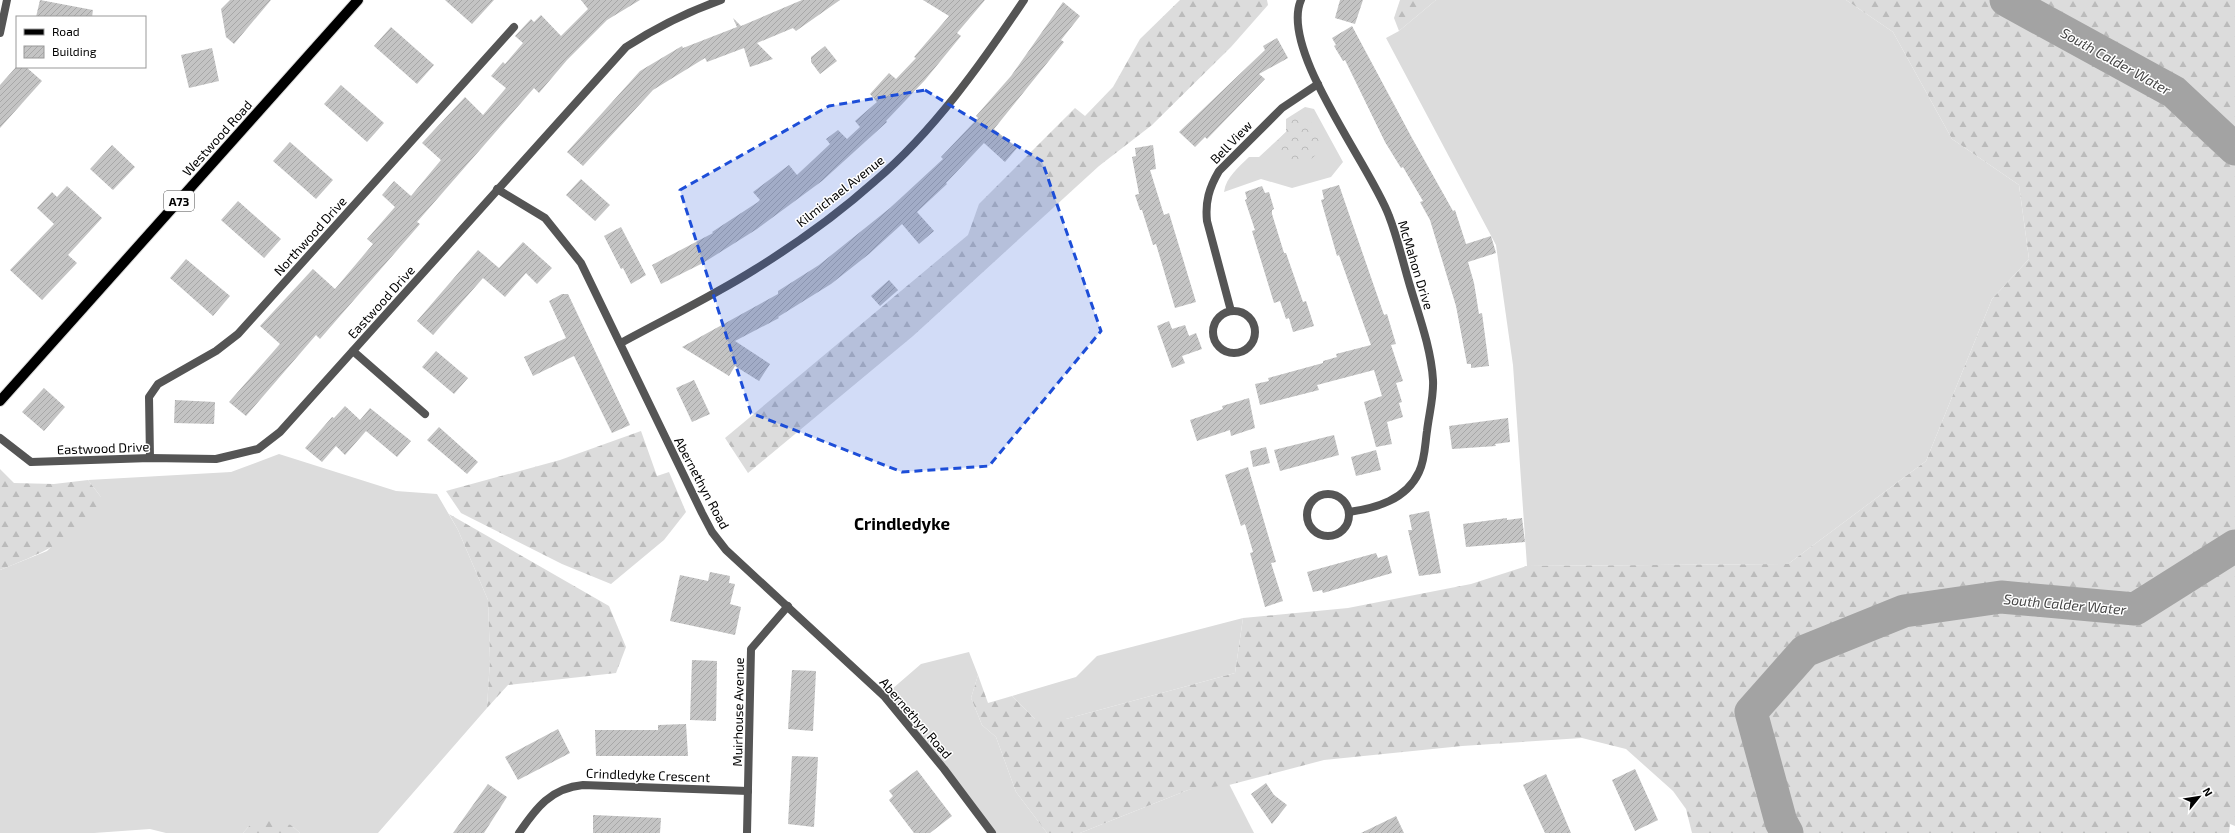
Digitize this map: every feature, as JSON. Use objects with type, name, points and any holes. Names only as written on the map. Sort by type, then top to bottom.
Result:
[{"type":"main road","name":"Westwood Road","points":[[0,401],[358,0]]},
{"type":"street","points":[[0,33],[7,0]]},
{"type":"street","name":"Eastwood Drive","points":[[0,438],[31,462],[150,458],[216,459],[258,449],[280,432],[626,47],[655,28],[688,12],[721,0]]},
{"type":"street","name":"Kilmichael Avenue","points":[[621,343],[754,270],[835,214],[876,181],[904,154],[954,97],[999,38],[1024,0]]},
{"type":"street","name":"McMahon Drive","points":[[1301,0],[1298,17],[1298,32],[1302,48],[1318,84],[1389,215],[1426,338],[1433,380],[1424,458],[1419,472],[1407,488],[1396,498],[1376,507],[1349,512]]},
{"type":"street","name":"Northwood Drive","points":[[150,458],[149,398],[158,384],[216,351],[238,334],[514,27]]},
{"type":"street","name":"Bell View","points":[[1231,311],[1207,221],[1206,207],[1212,184],[1219,171],[1282,108],[1318,84]]},
{"type":"street","name":"Abernethyn Road","points":[[497,189],[545,218],[577,257],[621,343],[655,419],[712,532],[726,550],[884,696],[944,769],[992,833]]},
{"type":"street","points":[[1231,311],[1244,314],[1250,318],[1255,331],[1251,344],[1240,352],[1233,353],[1220,348],[1214,336],[1213,329],[1219,317],[1231,311]]},
{"type":"street","points":[[353,351],[425,414]]},
{"type":"street","points":[[1326,494],[1339,497],[1344,501],[1349,512],[1349,521],[1346,527],[1334,535],[1320,534],[1310,525],[1308,519],[1310,506],[1314,500],[1326,494]]},
{"type":"street","name":"Muirhouse Avenue","points":[[746,833],[751,649],[788,606]]},
{"type":"street","name":"Crindledyke Crescent","points":[[519,833],[542,802],[554,792],[570,786],[583,785],[748,791]]},
{"type":"highlighted area","points":[[925,90],[1042,161],[1101,331],[989,466],[902,472],[751,413],[680,190],[829,106]]},
{"type":"green space","points":[[1180,0],[1267,0],[1268,5],[1231,47],[1152,125],[1099,166],[913,336],[748,473],[725,438],[968,235],[979,204],[1075,108],[1085,116],[1113,87],[1140,39]]},
{"type":"green space","points":[[1400,0],[1436,0],[1399,31],[1394,18]]},
{"type":"green space","points":[[1436,0],[1846,0],[1893,32],[1952,139],[2019,185],[2029,259],[1992,299],[1926,461],[1788,564],[1527,566],[1513,365],[1496,245],[1386,38],[1399,31]]},
{"type":"green space","points":[[1846,0],[2235,0],[2235,826],[2230,824],[2229,833],[1692,833],[1686,809],[1673,791],[1626,749],[1582,738],[1462,746],[1324,760],[1229,785],[1188,790],[1080,833],[1047,833],[1016,792],[996,737],[982,725],[971,698],[978,675],[988,703],[1012,696],[1035,719],[1066,719],[1235,673],[1243,618],[1348,608],[1471,584],[1527,566],[1788,564],[1926,461],[1992,299],[2029,259],[2019,185],[1952,139],[1893,32]]},
{"type":"green space","points":[[1305,107],[1314,109],[1343,162],[1331,177],[1292,188],[1261,179],[1224,192],[1227,182],[1237,169],[1249,157],[1259,157],[1286,132],[1286,119]]},
{"type":"green space","points":[[1295,115],[1310,121],[1320,134],[1320,151],[1306,164],[1288,163],[1276,151],[1275,143],[1286,132],[1286,121]]},
{"type":"green space","points":[[641,431],[657,476],[669,472],[686,512],[664,540],[611,584],[562,564],[461,513],[446,491],[560,460]]},
{"type":"green space","points":[[279,454],[396,491],[437,494],[458,530],[488,600],[490,659],[487,708],[378,833],[300,833],[291,825],[249,826],[243,833],[166,833],[150,829],[94,833],[0,833],[0,570],[47,551],[101,497],[88,480],[231,472]]},
{"type":"green space","points":[[0,469],[14,483],[54,484],[88,480],[101,497],[103,505],[93,517],[69,537],[42,552],[0,570]]},
{"type":"green space","points":[[449,514],[609,606],[626,647],[616,673],[508,685],[487,708],[490,659],[488,600],[458,530]]},
{"type":"green space","points":[[1243,618],[1235,673],[1066,719],[1035,719],[1012,696],[1076,677],[1097,656]]},
{"type":"green space","points":[[969,652],[978,675],[971,698],[982,725],[996,737],[1016,792],[1047,833],[992,833],[884,696],[921,664]]},
{"type":"green space","points":[[1227,780],[1254,833],[1080,833],[1188,790]]},
{"type":"green space","points":[[267,820],[291,825],[300,833],[243,833],[249,826]]},
{"type":"building","points":[[40,0],[93,10],[92,16],[36,16]]},
{"type":"building","points":[[230,0],[271,0],[234,44],[226,37],[221,9]]},
{"type":"building","points":[[445,0],[494,0],[472,24]]},
{"type":"building","points":[[581,0],[640,0],[607,20],[567,60],[539,93],[534,88],[417,222],[420,224],[320,339],[316,335],[246,416],[229,402],[280,344],[260,326],[313,269],[335,289],[373,244],[367,239],[395,207],[382,195],[394,181],[411,196],[441,160],[422,143],[465,97],[483,115],[506,88],[491,76],[503,62],[505,64],[523,43],[515,36],[531,19],[534,22],[541,15],[561,36],[588,9]]},
{"type":"building","points":[[802,0],[840,0],[796,31],[793,28],[757,43],[773,59],[750,67],[744,48],[707,62],[705,58],[653,90],[583,166],[567,152],[640,71],[682,46],[683,48],[737,27],[733,18],[741,26]]},
{"type":"building","points":[[923,0],[985,0],[957,33],[961,36],[925,80],[886,121],[887,122],[822,181],[757,229],[703,263],[661,284],[652,265],[713,233],[712,232],[758,202],[760,200],[753,192],[789,165],[797,175],[830,144],[826,139],[838,130],[847,139],[860,127],[855,121],[877,102],[870,94],[889,73],[896,79],[916,58],[914,57],[949,16]]},
{"type":"building","points":[[1340,0],[1363,0],[1355,24],[1335,18]]},
{"type":"building","points":[[1063,2],[1080,16],[1061,40],[1064,42],[994,129],[1017,148],[1005,162],[984,143],[946,183],[947,184],[917,212],[934,231],[919,244],[902,224],[869,254],[831,284],[778,317],[779,318],[735,341],[770,364],[759,381],[735,366],[729,376],[682,347],[778,294],[778,291],[819,265],[890,208],[943,159],[941,157],[978,118],[976,116],[1011,76]]},
{"type":"building","points":[[1352,26],[1412,138],[1453,211],[1455,210],[1466,244],[1491,236],[1496,253],[1468,262],[1474,283],[1479,314],[1482,313],[1489,366],[1471,368],[1471,364],[1467,364],[1456,306],[1430,220],[1420,202],[1423,201],[1403,167],[1401,168],[1385,142],[1345,60],[1343,61],[1334,46],[1336,45],[1332,38]]},
{"type":"building","points":[[391,27],[434,65],[417,84],[374,46]]},
{"type":"building","points":[[1277,38],[1288,58],[1259,74],[1265,79],[1207,139],[1205,137],[1195,147],[1179,132],[1265,50],[1263,46]]},
{"type":"building","points":[[825,46],[837,61],[820,74],[811,62],[811,57]]},
{"type":"building","points":[[212,48],[219,81],[189,88],[181,55]]},
{"type":"building","points":[[16,67],[27,68],[42,81],[0,128],[0,85]]},
{"type":"building","points":[[341,85],[384,123],[367,142],[324,104]]},
{"type":"building","points":[[290,142],[333,180],[316,199],[273,161]]},
{"type":"building","points":[[112,145],[135,167],[113,190],[90,169]]},
{"type":"building","points":[[1153,145],[1156,169],[1150,170],[1164,215],[1169,213],[1196,302],[1175,308],[1156,244],[1153,245],[1142,210],[1140,210],[1135,195],[1139,194],[1132,157],[1136,156],[1135,148]]},
{"type":"building","points":[[581,179],[610,205],[595,221],[566,195]]},
{"type":"building","points":[[1339,185],[1384,315],[1387,314],[1396,344],[1391,345],[1403,381],[1396,383],[1402,402],[1399,403],[1403,417],[1387,422],[1392,444],[1376,447],[1364,402],[1382,396],[1374,370],[1317,385],[1319,390],[1260,405],[1255,384],[1269,381],[1268,378],[1323,363],[1323,361],[1337,357],[1336,354],[1371,345],[1339,255],[1337,256],[1321,200],[1324,199],[1322,190]]},
{"type":"building","points":[[67,186],[102,218],[68,255],[77,263],[42,300],[10,270],[54,224],[37,208],[52,192],[57,197]]},
{"type":"building","points":[[1262,186],[1265,193],[1269,192],[1274,209],[1272,210],[1272,214],[1284,253],[1286,253],[1303,302],[1306,301],[1314,326],[1293,332],[1289,318],[1286,319],[1280,301],[1274,303],[1252,231],[1255,230],[1245,200],[1247,199],[1245,192]]},
{"type":"building","points":[[238,201],[281,239],[264,258],[221,220]]},
{"type":"building","points":[[621,227],[646,275],[631,284],[623,268],[621,269],[604,236]]},
{"type":"building","points":[[523,242],[552,268],[537,284],[526,273],[505,297],[483,278],[433,335],[417,321],[478,250],[499,268]]},
{"type":"building","points":[[186,259],[230,296],[213,316],[170,278]]},
{"type":"building","points":[[889,280],[898,290],[880,306],[871,296]]},
{"type":"building","points":[[562,294],[568,294],[630,425],[612,433],[574,356],[533,376],[524,357],[566,338],[549,301]]},
{"type":"building","points":[[1169,321],[1172,329],[1185,325],[1189,336],[1196,333],[1202,349],[1182,356],[1185,363],[1172,368],[1157,326]]},
{"type":"building","points":[[436,351],[468,378],[454,394],[422,367]]},
{"type":"building","points":[[694,380],[710,414],[692,422],[676,388]]},
{"type":"building","points":[[44,388],[65,407],[44,431],[22,412]]},
{"type":"building","points":[[1249,398],[1255,428],[1231,436],[1230,430],[1197,441],[1190,420],[1223,409],[1222,406]]},
{"type":"building","points":[[175,400],[215,402],[214,424],[174,423]]},
{"type":"building","points":[[345,406],[360,420],[370,408],[411,441],[397,457],[366,431],[345,455],[336,446],[322,462],[305,448],[332,417],[334,418]]},
{"type":"building","points":[[1508,418],[1510,442],[1495,444],[1496,446],[1452,449],[1449,426]]},
{"type":"building","points":[[439,427],[478,462],[467,474],[427,440]]},
{"type":"building","points":[[1334,435],[1339,455],[1280,471],[1274,450]]},
{"type":"building","points":[[1266,447],[1270,463],[1253,467],[1250,451]]},
{"type":"building","points":[[1376,450],[1381,470],[1356,476],[1351,457]]},
{"type":"building","points":[[1248,467],[1276,562],[1271,563],[1283,601],[1265,607],[1250,553],[1253,552],[1245,524],[1241,526],[1225,475]]},
{"type":"building","points":[[1429,511],[1441,573],[1419,576],[1408,530],[1412,530],[1409,515]]},
{"type":"building","points":[[1507,518],[1507,520],[1522,518],[1525,542],[1466,547],[1463,524]]},
{"type":"building","points":[[1376,553],[1378,558],[1387,555],[1392,573],[1323,593],[1322,590],[1313,592],[1307,572]]},
{"type":"building","points":[[710,572],[730,576],[729,583],[735,584],[730,604],[741,607],[735,635],[670,621],[680,575],[708,581]]},
{"type":"building","points":[[692,660],[717,661],[716,721],[690,720]]},
{"type":"building","points":[[792,670],[816,671],[813,731],[788,729]]},
{"type":"building","points":[[686,724],[688,756],[596,756],[595,730],[658,730],[658,725]]},
{"type":"building","points":[[558,729],[570,753],[518,780],[505,757]]},
{"type":"building","points":[[792,756],[818,757],[814,827],[788,824]]},
{"type":"building","points":[[1635,769],[1658,820],[1635,831],[1612,780]]},
{"type":"building","points":[[917,770],[952,816],[930,833],[914,833],[889,800],[893,796],[889,791]]},
{"type":"building","points":[[1546,774],[1571,833],[1545,833],[1523,785]]},
{"type":"building","points":[[1266,783],[1274,795],[1287,805],[1272,824],[1251,794]]},
{"type":"building","points":[[488,784],[507,797],[484,833],[453,833]]},
{"type":"building","points":[[593,815],[661,818],[660,833],[593,833]]},
{"type":"building","points":[[1396,816],[1404,833],[1361,833],[1390,819]]},
{"type":"waterway","name":"South Calder Water","points":[[2006,0],[2174,92],[2235,149]]},
{"type":"waterway","name":"South Calder Water","points":[[1787,833],[1781,822],[1751,712],[1805,651],[1904,611],[2001,597],[2135,609],[2235,546]]},
{"type":"district","name":"Crindledyke","points":[[902,523]]}]
